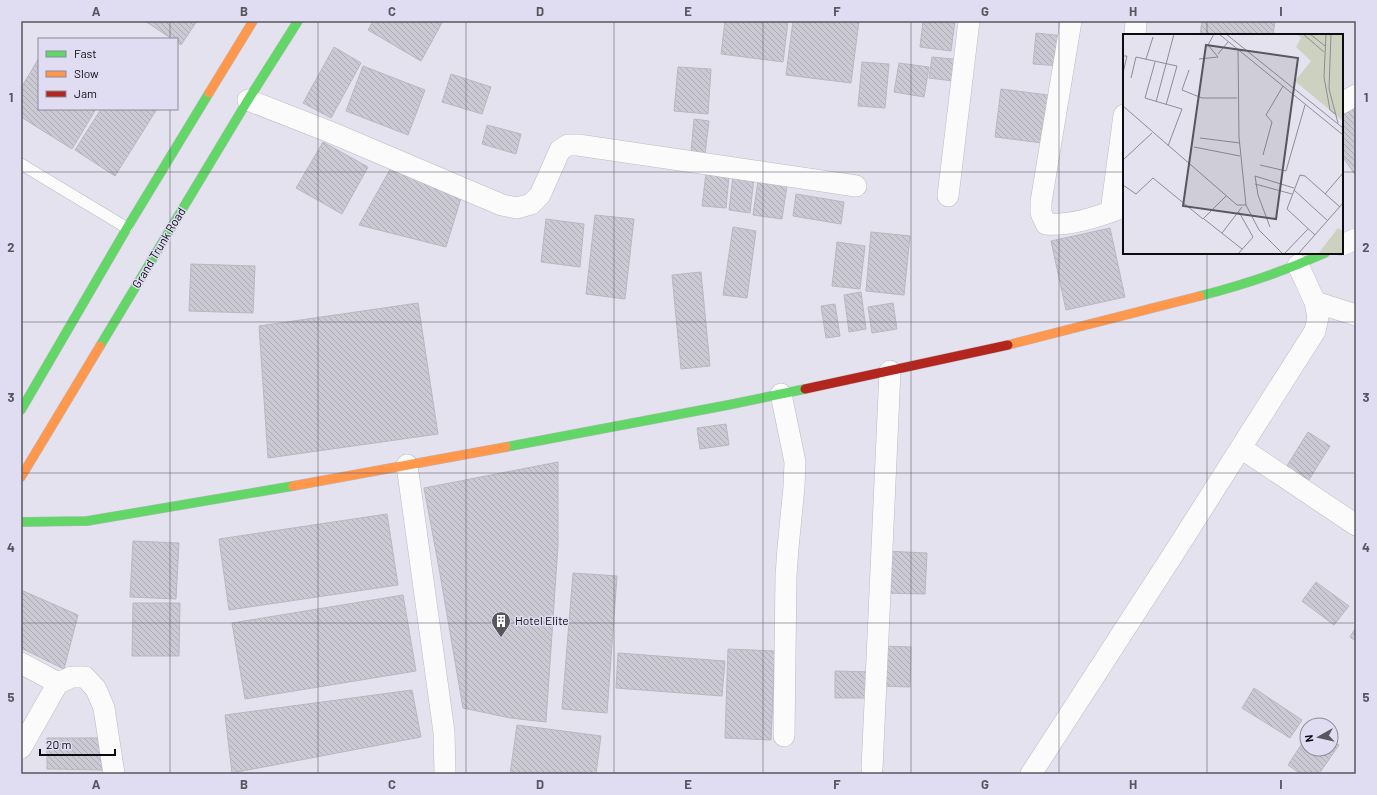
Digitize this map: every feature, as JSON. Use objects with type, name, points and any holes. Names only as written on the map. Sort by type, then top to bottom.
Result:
[{"type":"main road","points":[[21,410],[127,228],[253,21]]},
{"type":"main road","name":"Grand Trunk Road","points":[[21,476],[248,100],[298,21]]},
{"type":"main road","points":[[21,522],[87,521],[251,494],[713,408],[997,348],[1221,291],[1298,265],[1323,254]]},
{"type":"street","points":[[948,196],[969,21]]},
{"type":"street","points":[[1071,21],[1041,202],[1041,213],[1046,224],[1057,225],[1086,219],[1118,209],[1123,131]]},
{"type":"street","points":[[1134,34],[1136,21]]},
{"type":"street","points":[[1343,102],[1356,95]]},
{"type":"street","points":[[248,100],[330,132],[502,205],[516,208],[531,204],[540,195],[560,150],[568,145],[578,145],[856,186]]},
{"type":"street","points":[[1343,245],[1356,239]]},
{"type":"street","points":[[1031,774],[1242,448],[1315,331],[1318,317],[1315,302],[1298,265]]},
{"type":"street","points":[[1315,302],[1356,316]]},
{"type":"street","points":[[872,769],[890,371]]},
{"type":"street","points":[[781,394],[795,462],[786,576],[784,736]]},
{"type":"street","points":[[1242,448],[1356,525]]},
{"type":"street","points":[[407,465],[444,732],[445,774]]},
{"type":"street","points":[[21,663],[58,683]]},
{"type":"street","points":[[21,748],[58,683],[72,677],[84,677],[96,689],[104,708],[114,774]]},
{"type":"lane","points":[[21,164],[127,228]]},
{"type":"building","points":[[145,21],[197,21],[181,45],[178,43],[178,38],[170,38]]},
{"type":"building","points":[[373,21],[443,21],[421,61],[368,30]]},
{"type":"building","points":[[725,21],[788,21],[783,62],[721,54]]},
{"type":"building","points":[[793,21],[859,21],[851,83],[786,75]]},
{"type":"building","points":[[923,21],[955,21],[951,51],[920,47]]},
{"type":"building","points":[[1202,21],[1275,21],[1273,34],[1200,34]]},
{"type":"building","points":[[1036,33],[1064,36],[1062,66],[1033,64]]},
{"type":"building","points":[[334,47],[361,63],[331,118],[303,103]]},
{"type":"building","points":[[932,57],[963,60],[961,82],[929,78]]},
{"type":"building","points":[[38,60],[38,110],[95,110],[72,149],[21,117],[21,88]]},
{"type":"building","points":[[862,62],[889,64],[885,108],[858,106]]},
{"type":"building","points":[[899,63],[929,67],[924,97],[894,92]]},
{"type":"building","points":[[363,66],[425,90],[408,135],[346,111]]},
{"type":"building","points":[[678,67],[711,69],[708,114],[674,111]]},
{"type":"building","points":[[451,74],[491,87],[482,114],[442,102]]},
{"type":"building","points":[[1001,89],[1056,96],[1050,144],[995,137]]},
{"type":"building","points":[[1356,103],[1356,176],[1343,157],[1343,112]]},
{"type":"building","points":[[100,110],[156,110],[115,176],[75,150]]},
{"type":"building","points":[[694,119],[709,121],[705,154],[691,152]]},
{"type":"building","points":[[487,125],[521,134],[516,154],[482,144]]},
{"type":"building","points":[[323,142],[368,167],[342,214],[296,188]]},
{"type":"building","points":[[392,166],[461,198],[446,247],[359,225]]},
{"type":"building","points":[[706,173],[729,176],[726,208],[702,206]]},
{"type":"building","points":[[733,176],[754,178],[750,213],[729,210]]},
{"type":"building","points":[[758,181],[787,185],[782,219],[753,215]]},
{"type":"building","points":[[796,194],[844,202],[841,224],[793,216]]},
{"type":"building","points":[[595,215],[634,219],[625,299],[586,294]]},
{"type":"building","points":[[546,219],[584,224],[580,267],[541,262]]},
{"type":"building","points":[[733,227],[756,231],[747,298],[723,295]]},
{"type":"building","points":[[1110,228],[1125,297],[1066,310],[1051,241]]},
{"type":"building","points":[[871,232],[910,236],[904,295],[866,291]]},
{"type":"building","points":[[837,242],[865,246],[860,289],[832,286]]},
{"type":"building","points":[[191,264],[255,266],[253,313],[189,311]]},
{"type":"building","points":[[701,272],[710,366],[681,369],[672,275]]},
{"type":"building","points":[[861,292],[866,329],[849,332],[844,295]]},
{"type":"building","points":[[418,303],[438,434],[268,458],[259,326]]},
{"type":"building","points":[[893,303],[897,329],[872,333],[868,307]]},
{"type":"building","points":[[835,304],[840,336],[826,338],[821,306]]},
{"type":"building","points":[[726,424],[729,445],[700,449],[697,428]]},
{"type":"building","points":[[1308,432],[1330,446],[1307,483],[1285,469]]},
{"type":"building","name":"Hotel Elite","points":[[558,462],[558,545],[546,722],[510,718],[463,708],[424,488]]},
{"type":"building","points":[[387,514],[398,585],[229,610],[219,539]]},
{"type":"building","points":[[133,541],[179,543],[176,599],[130,597]]},
{"type":"building","points":[[884,551],[927,553],[925,594],[882,593]]},
{"type":"building","points":[[573,573],[617,576],[607,713],[562,709]]},
{"type":"building","points":[[1316,582],[1349,606],[1334,625],[1302,601]]},
{"type":"building","points":[[21,590],[78,615],[64,669],[21,648]]},
{"type":"building","points":[[403,595],[416,671],[245,699],[232,623]]},
{"type":"building","points":[[133,603],[180,603],[179,656],[132,656]]},
{"type":"building","points":[[1356,627],[1356,641],[1350,637]]},
{"type":"building","points":[[881,646],[911,647],[910,687],[880,686]]},
{"type":"building","points":[[728,649],[775,651],[771,740],[725,738]]},
{"type":"building","points":[[618,653],[725,661],[722,696],[616,688]]},
{"type":"building","points":[[835,671],[874,672],[874,698],[835,698]]},
{"type":"building","points":[[1254,688],[1299,718],[1299,724],[1290,738],[1242,708]]},
{"type":"building","points":[[412,690],[421,737],[232,773],[225,715]]},
{"type":"building","points":[[517,725],[601,736],[596,774],[510,774]]},
{"type":"building","points":[[47,738],[106,738],[106,770],[47,769]]},
{"type":"building","points":[[1299,748],[1299,757],[1331,757],[1319,774],[1301,774],[1288,765]]},
{"type":"traffic: fast","points":[[100,346],[248,100],[298,21]]},
{"type":"traffic: fast","points":[[21,410],[127,228],[209,93]]},
{"type":"traffic: fast","points":[[1200,296],[1264,277],[1323,254]]},
{"type":"traffic: fast","points":[[506,447],[805,389]]},
{"type":"traffic: fast","points":[[21,522],[87,521],[293,486]]},
{"type":"traffic: slow","points":[[209,93],[253,21]]},
{"type":"traffic: slow","points":[[1008,345],[1200,296]]},
{"type":"traffic: slow","points":[[21,477],[100,346]]},
{"type":"traffic: slow","points":[[293,486],[506,447]]},
{"type":"traffic: jam","points":[[805,389],[1008,345]]},
{"type":"place","name":"Hotel Elite","points":[[501,638]]}]
